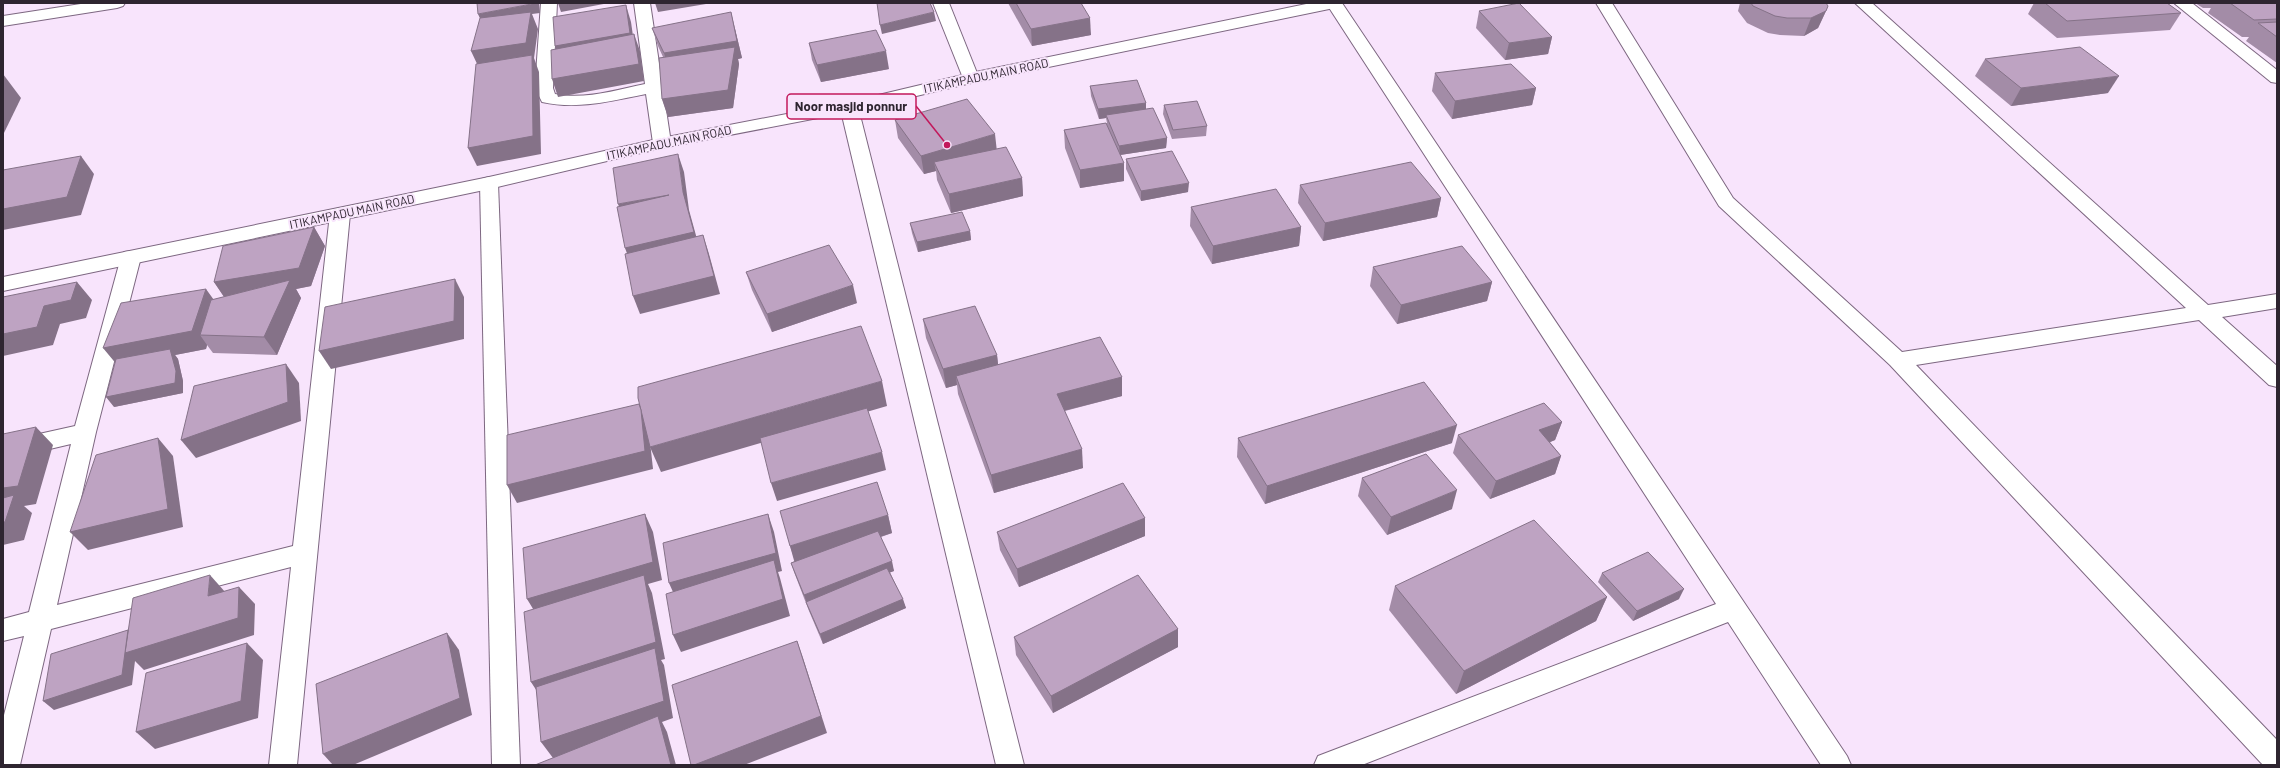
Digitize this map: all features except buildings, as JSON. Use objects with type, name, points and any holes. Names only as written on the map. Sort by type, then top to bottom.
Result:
[{"type":"street","points":[[3,21],[117,3]]},
{"type":"street","points":[[549,3],[544,88],[548,98],[559,101],[586,99],[653,88]]},
{"type":"street","points":[[642,3],[662,144]]},
{"type":"street","points":[[941,3],[971,78]]},
{"type":"street","points":[[1334,3],[1837,765]]},
{"type":"street","name":"ITIKAMPADU MAIN ROAD","points":[[3,284],[489,183],[662,144],[849,108],[971,78],[1334,3]]},
{"type":"street","points":[[1604,3],[1726,202],[1898,360],[2277,760]]},
{"type":"street","points":[[1863,3],[2277,379]]},
{"type":"street","points":[[2182,3],[2277,78]]},
{"type":"street","points":[[849,108],[1010,765]]},
{"type":"street","points":[[489,183],[506,765]]},
{"type":"street","points":[[283,765],[340,214]]},
{"type":"street","points":[[6,765],[85,432],[131,257]]},
{"type":"street","points":[[1898,360],[2277,301]]},
{"type":"street","points":[[3,451],[85,432]]},
{"type":"street","points":[[3,630],[41,619],[305,553]]},
{"type":"street","points":[[1328,765],[1734,608]]},
{"type":"place","name":"Noor masjid ponnur","points":[[947,145]]}]
